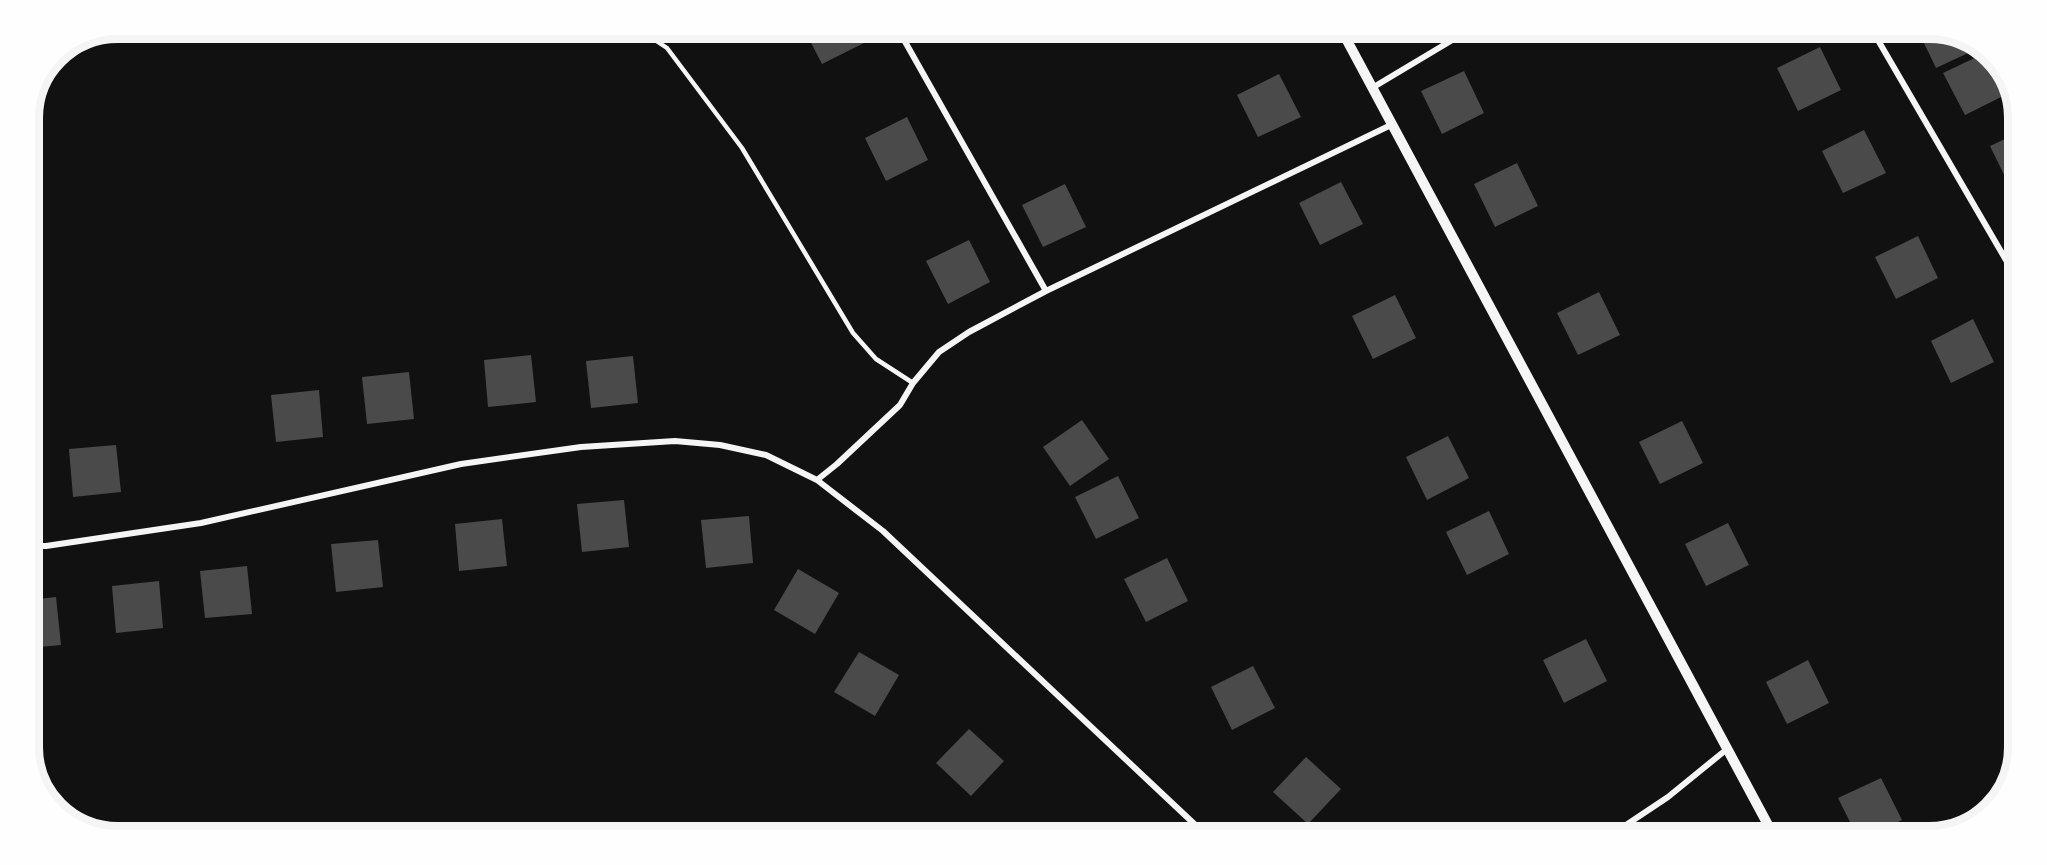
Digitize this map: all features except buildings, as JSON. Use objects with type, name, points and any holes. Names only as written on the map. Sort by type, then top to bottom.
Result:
[{"type":"street","points":[[904,39],[1046,291]]},
{"type":"street","points":[[1346,39],[1769,826]]},
{"type":"street","points":[[1371,88],[1454,39]]},
{"type":"street","points":[[1877,39],[2008,264]]},
{"type":"street","points":[[817,480],[900,405],[913,384],[939,352],[969,332],[1046,291],[1391,124]]},
{"type":"street","points":[[39,546],[201,523],[461,464],[581,447],[675,441],[720,445],[766,455],[817,480],[883,531],[1195,826]]},
{"type":"street","points":[[1624,826],[1668,797],[1727,750]]},
{"type":"lane","points":[[654,39],[667,48],[742,148],[853,333],[876,359],[913,384]]}]
